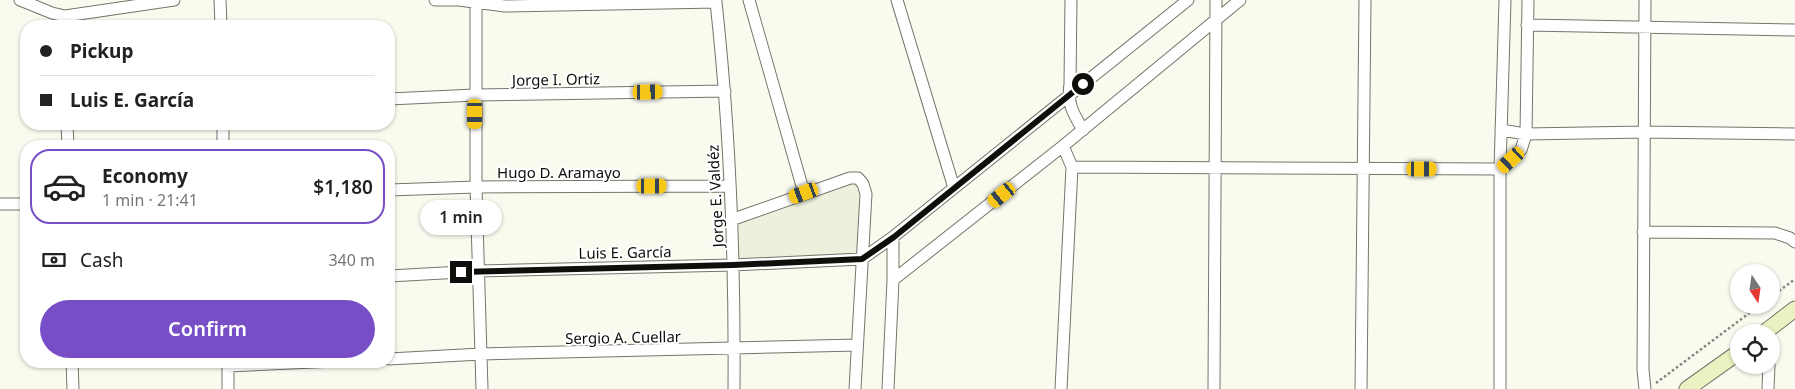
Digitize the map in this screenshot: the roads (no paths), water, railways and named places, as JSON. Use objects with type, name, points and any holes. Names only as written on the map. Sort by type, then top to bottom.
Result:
[{"type":"main road","points":[[1777,324],[1795,309]]},
{"type":"main road","points":[[1687,389],[1730,358]]},
{"type":"street","points":[[20,0],[52,13],[63,20]]},
{"type":"street","points":[[70,20],[174,0]]},
{"type":"street","points":[[220,0],[221,20]]},
{"type":"street","points":[[435,0],[476,1],[506,6],[717,1]]},
{"type":"street","points":[[749,0],[804,193]]},
{"type":"street","points":[[897,0],[954,188]]},
{"type":"street","points":[[1071,0],[1070,84],[1068,96],[1072,111],[1083,130]]},
{"type":"street","points":[[862,259],[894,237],[1188,0]]},
{"type":"street","points":[[1214,389],[1216,0]]},
{"type":"street","points":[[893,280],[1083,130],[1240,0]]},
{"type":"street","points":[[1361,389],[1365,0]]},
{"type":"street","points":[[1500,389],[1500,169],[1505,0]]},
{"type":"street","points":[[1072,167],[1500,169],[1521,150],[1526,134],[1528,0]]},
{"type":"street","points":[[1646,0],[1643,370],[1650,386]]},
{"type":"street","points":[[476,1],[476,187],[482,389]]},
{"type":"street","name":"Jorge E. Valdéz","points":[[717,1],[725,91],[730,186],[734,389]]},
{"type":"street","points":[[1527,25],[1795,30]]},
{"type":"street","name":"Jorge I. Ortiz","points":[[395,99],[475,95],[725,91]]},
{"type":"street","points":[[1502,130],[1526,134],[1644,132],[1795,134]]},
{"type":"street","points":[[1061,389],[1072,167],[1063,146]]},
{"type":"street","points":[[731,220],[850,178],[858,178],[863,184],[866,194],[855,389]]},
{"type":"street","name":"Hugo D. Aramayo","points":[[395,190],[476,187],[730,186]]},
{"type":"street","points":[[0,204],[20,204]]},
{"type":"street","points":[[1643,232],[1775,234],[1790,238],[1795,242]]},
{"type":"street","points":[[888,389],[894,237]]},
{"type":"street","name":"Luis E. García","points":[[395,276],[479,271],[733,265],[862,259]]},
{"type":"street","name":"Sergio A. Cuellar","points":[[395,359],[481,354],[857,346]]},
{"type":"street","points":[[72,368],[73,389]]},
{"type":"street","points":[[228,368],[228,389]]},
{"type":"street","points":[[1768,389],[1769,374]]}]
